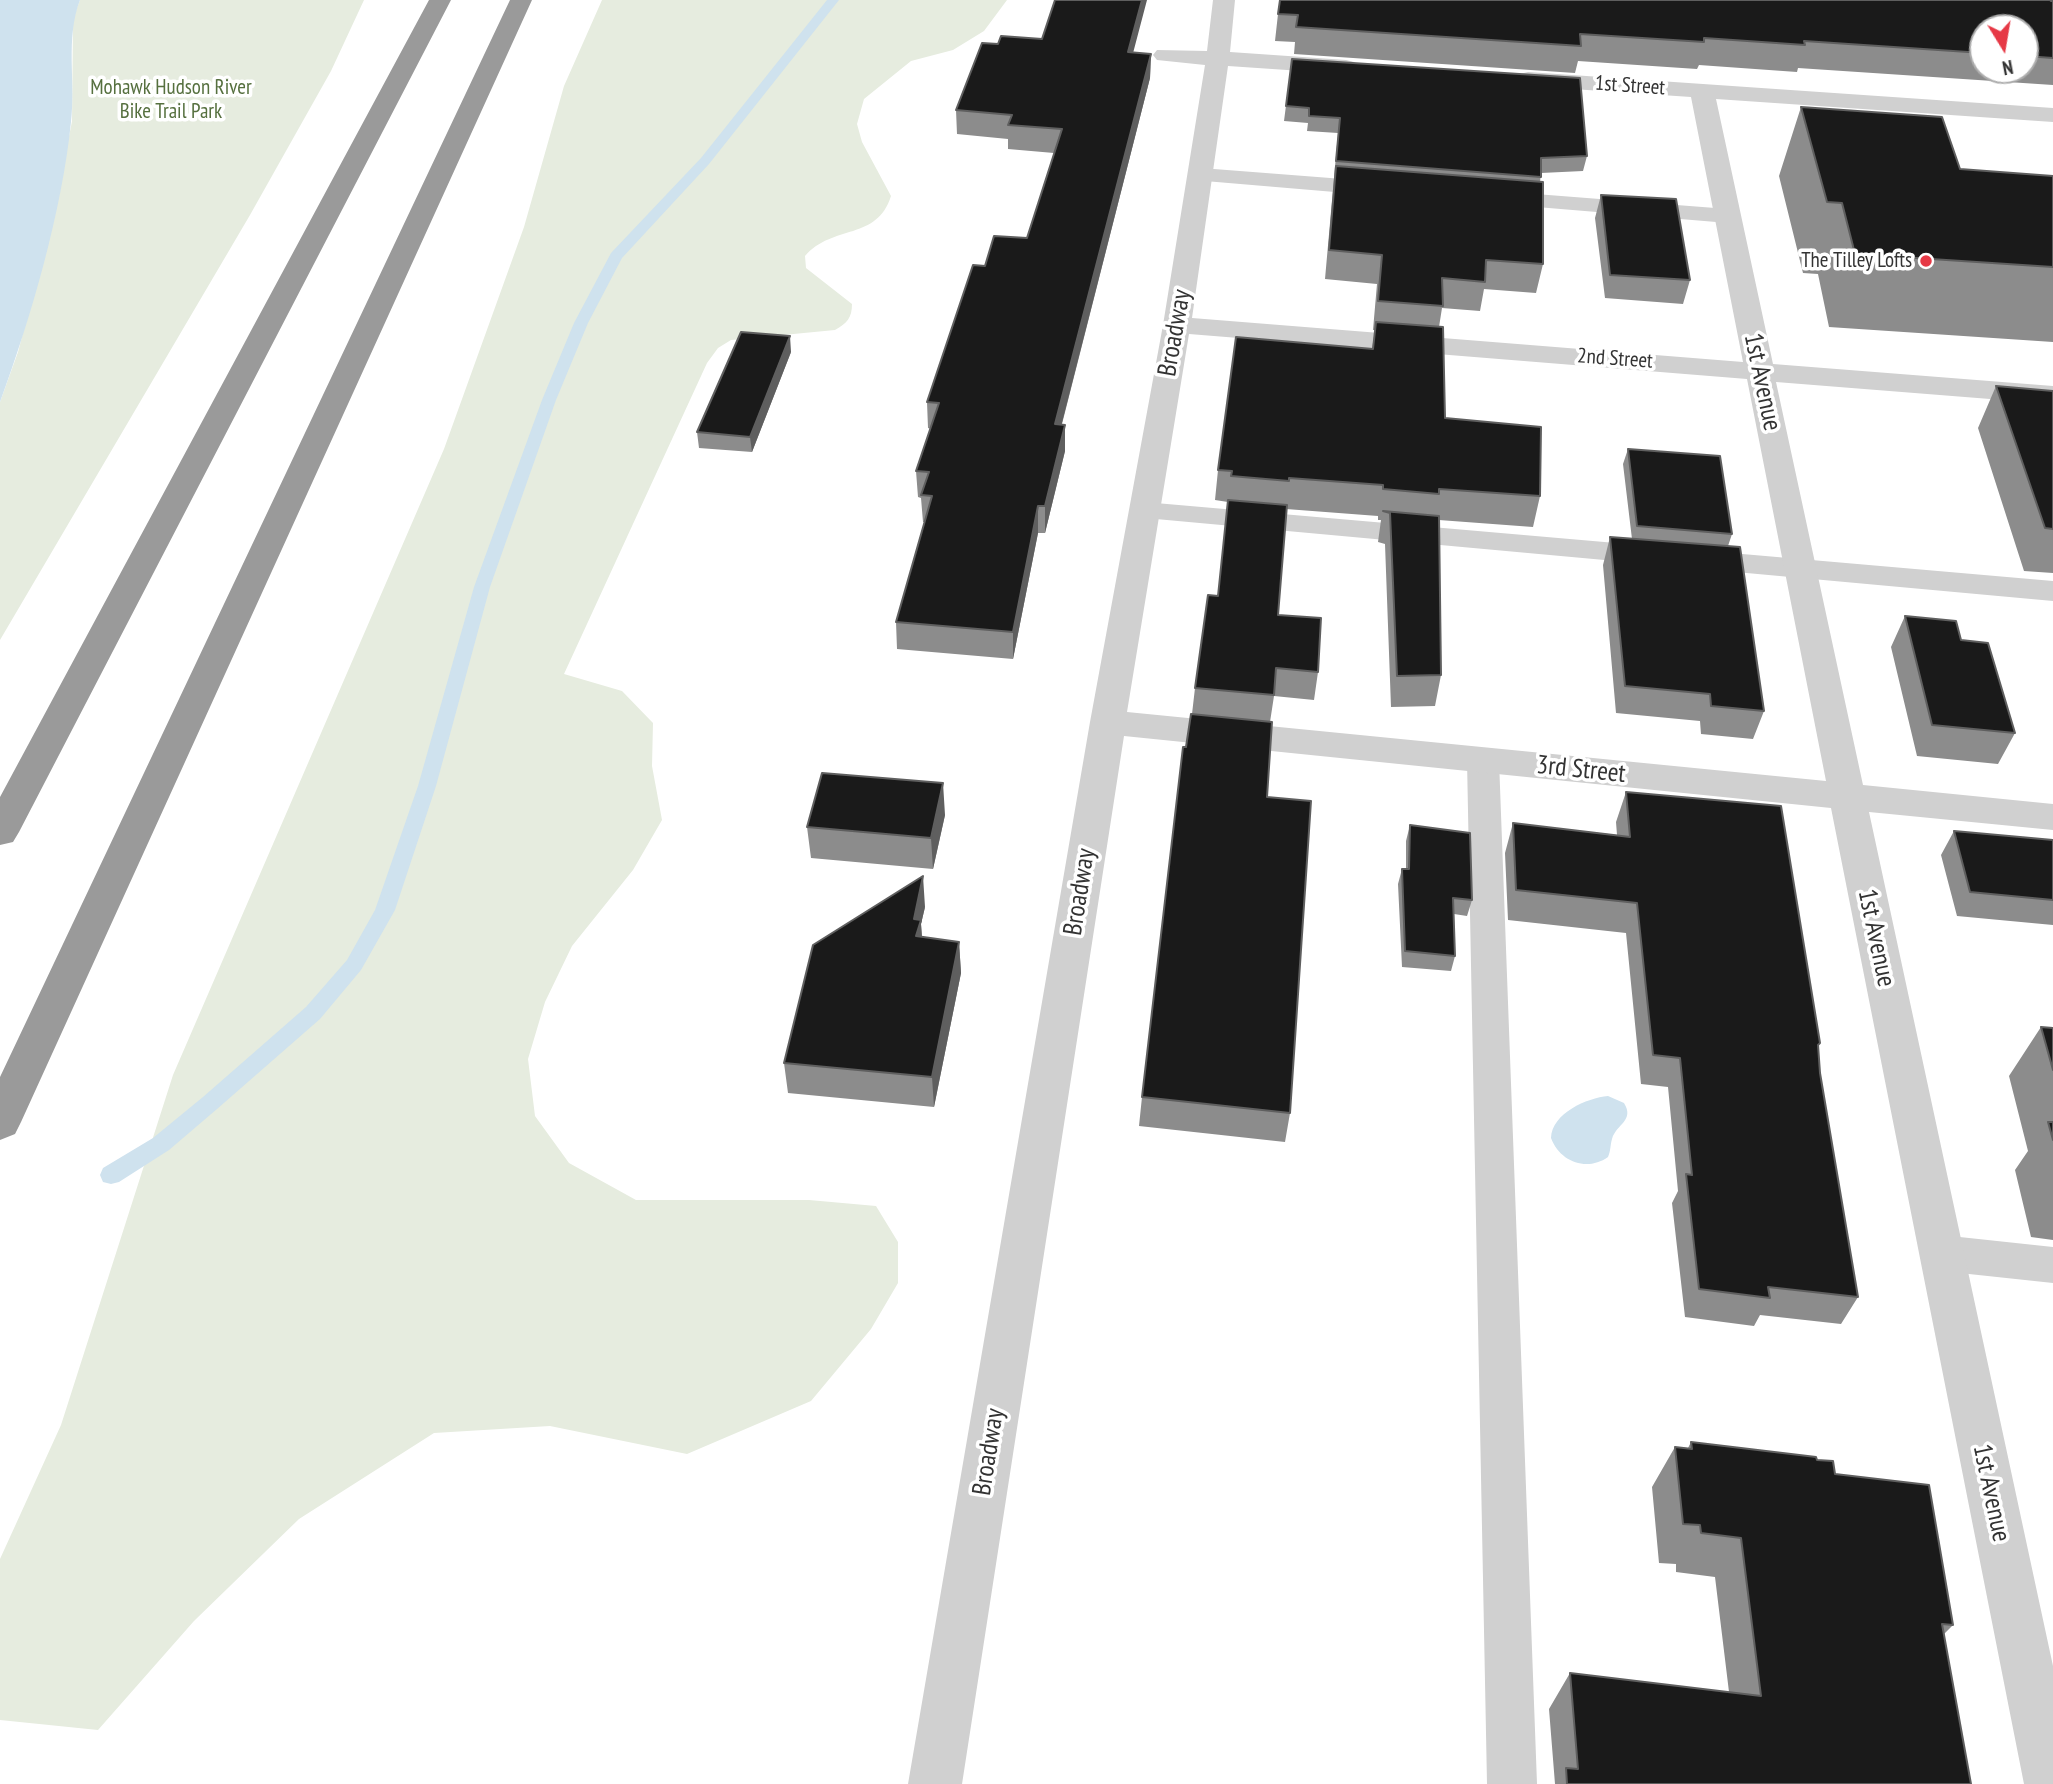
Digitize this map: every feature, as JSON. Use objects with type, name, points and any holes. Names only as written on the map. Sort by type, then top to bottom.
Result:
[{"type":"highway","points":[[0,832],[440,0]]},
{"type":"highway","points":[[0,1122],[522,0]]},
{"type":"street","name":"Broadway","points":[[935,1784],[1108,722],[1177,325],[1219,58],[1224,0]]},
{"type":"street","points":[[1165,55],[1370,69]]},
{"type":"street","name":"1st Street","points":[[1509,78],[2053,115]]},
{"type":"street","name":"1st Avenue","points":[[1702,91],[1941,1253],[2046,1724],[2051,1784]]},
{"type":"street","name":"2nd Street","points":[[1177,325],[2053,395]]},
{"type":"street","name":"3rd Street","points":[[1108,722],[2053,817]]},
{"type":"lane","points":[[1201,175],[1409,191]]},
{"type":"lane","points":[[1478,197],[1728,216]]},
{"type":"lane","points":[[1143,511],[2053,591]]},
{"type":"lane","points":[[1483,760],[1512,1784]]},
{"type":"lane","points":[[1941,1253],[2053,1265]]},
{"type":"green space","name":"Mohawk Hudson River Bike Trail Park","points":[[80,0],[364,0],[331,71],[250,215],[0,640],[0,402],[18,352],[54,214],[72,121],[73,18]]},
{"type":"green space","points":[[602,0],[1007,0],[984,31],[953,50],[911,61],[864,99],[857,124],[862,142],[891,196],[876,220],[828,239],[805,256],[806,268],[852,304],[850,317],[835,330],[731,340],[718,348],[707,363],[564,674],[622,691],[653,723],[652,766],[662,820],[633,870],[572,946],[545,1002],[528,1059],[535,1116],[569,1163],[636,1200],[809,1200],[876,1206],[898,1242],[898,1283],[871,1329],[811,1401],[687,1454],[550,1426],[434,1433],[299,1519],[194,1621],[98,1730],[0,1720],[0,1559],[61,1425],[173,1075],[444,449],[524,227],[564,86]]},
{"type":"water","points":[[0,0],[80,0],[73,30],[72,107],[67,156],[53,228],[34,300],[0,402]]},
{"type":"water","points":[[1608,1096],[1624,1103],[1627,1114],[1614,1134],[1608,1157],[1592,1164],[1567,1159],[1551,1138],[1557,1121],[1572,1108]]},
{"type":"building","points":[[1055,0],[1142,0],[1128,52],[1151,54],[1055,424],[1065,425],[1045,506],[1038,506],[1013,632],[896,622],[932,496],[921,495],[929,472],[916,471],[939,403],[927,402],[973,265],[985,266],[994,236],[1027,238],[1062,129],[1008,125],[1012,115],[956,110],[982,43],[998,44],[1001,36],[1042,39]]},
{"type":"building","points":[[1280,0],[2050,0],[2053,1],[2053,58],[2039,57],[2039,14],[1969,14],[1969,52],[1804,41],[1805,45],[1580,34],[1581,46],[1296,27],[1298,15],[1278,14]]},
{"type":"building","points":[[1292,59],[1580,78],[1587,156],[1541,158],[1541,177],[1336,161],[1340,118],[1309,116],[1309,108],[1286,106]]},
{"type":"building","points":[[1801,107],[1942,117],[1960,169],[2053,176],[2053,267],[1855,254],[1842,203],[1827,202]]},
{"type":"building","points":[[1336,166],[1543,182],[1543,264],[1486,260],[1485,282],[1442,278],[1443,306],[1378,301],[1382,255],[1329,250]]},
{"type":"building","points":[[1601,195],[1676,199],[1690,280],[1610,275]]},
{"type":"building","points":[[1376,322],[1443,327],[1445,418],[1541,427],[1540,496],[1439,489],[1439,494],[1383,489],[1383,485],[1231,476],[1232,471],[1218,470],[1236,337],[1373,349]]},
{"type":"building","points":[[741,332],[790,336],[750,437],[697,432]]},
{"type":"building","points":[[1996,386],[2053,391],[2053,529],[2045,528]]},
{"type":"building","points":[[1628,449],[1720,456],[1732,534],[1637,526]]},
{"type":"building","points":[[1228,500],[1287,505],[1278,615],[1321,618],[1318,672],[1276,668],[1274,695],[1195,688],[1208,595],[1218,596]]},
{"type":"building","points":[[1383,511],[1439,516],[1441,675],[1397,676],[1390,513]]},
{"type":"building","points":[[1610,537],[1740,547],[1764,711],[1711,706],[1710,694],[1625,686]]},
{"type":"building","points":[[1905,616],[1956,621],[1961,640],[1988,643],[2015,733],[1932,725]]},
{"type":"building","points":[[1191,714],[1272,722],[1267,797],[1311,801],[1290,1113],[1142,1097],[1183,747],[1186,747]]},
{"type":"building","points":[[822,773],[943,783],[931,838],[807,827]]},
{"type":"building","points":[[1626,792],[1781,806],[1820,1043],[1820,1073],[1858,1297],[1768,1287],[1770,1298],[1699,1289],[1686,1174],[1692,1175],[1680,1058],[1653,1055],[1637,903],[1516,890],[1513,823],[1630,837]]},
{"type":"building","points":[[1410,825],[1470,833],[1472,900],[1453,898],[1455,956],[1405,951],[1402,869],[1409,869]]},
{"type":"building","points":[[1954,831],[2053,840],[2053,900],[1970,892]]},
{"type":"building","points":[[923,876],[914,919],[921,920],[916,936],[959,942],[932,1077],[784,1063],[813,945]]},
{"type":"building","points":[[2041,1027],[2053,1028],[2053,1070]]},
{"type":"building","points":[[2048,1122],[2053,1122],[2053,1140]]},
{"type":"building","points":[[1691,1442],[1816,1457],[1817,1460],[1833,1461],[1835,1474],[1929,1485],[1953,1625],[1942,1624],[1971,1784],[1567,1784],[1566,1768],[1578,1769],[1570,1673],[1761,1696],[1741,1538],[1701,1533],[1700,1525],[1683,1524],[1675,1447],[1692,1449]]},
{"type":"waterway","points":[[111,1175],[161,1144],[210,1103],[313,1013],[354,965],[385,910],[427,786],[482,587],[549,400],[581,323],[616,256],[705,161],[833,0]]},
{"type":"place","name":"The Tilley Lofts","points":[[1926,261]]}]
